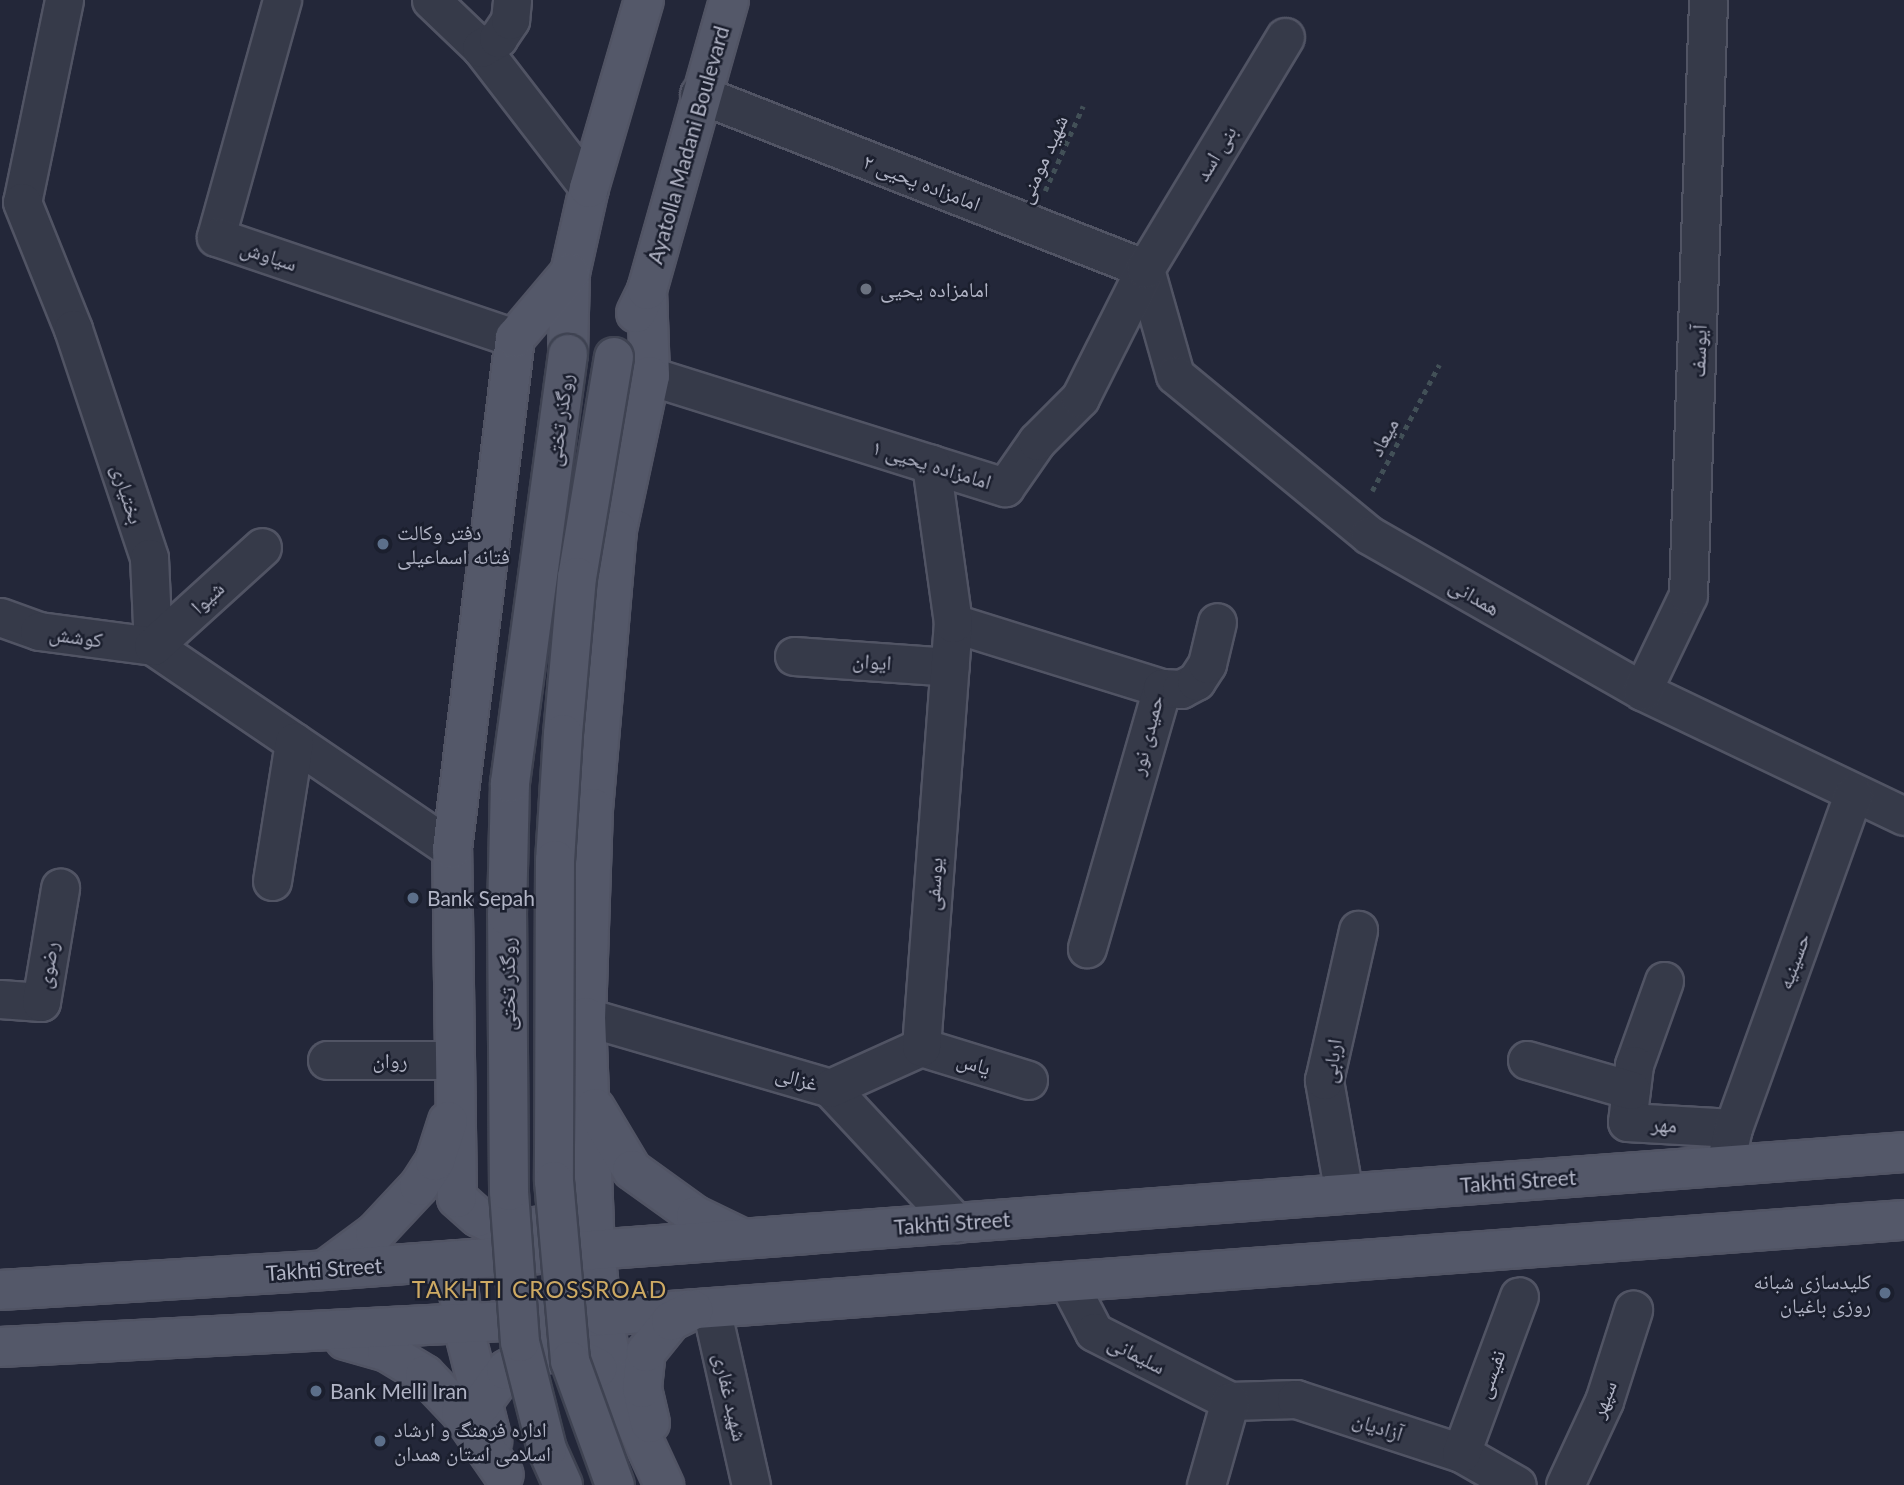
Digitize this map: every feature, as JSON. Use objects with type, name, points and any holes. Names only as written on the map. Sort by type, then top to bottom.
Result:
[{"type":"main road","points":[[594,1186],[577,1208],[533,1229],[506,1231],[478,1217],[457,1198],[452,849],[515,338],[570,273],[589,188],[644,0]]},
{"type":"main road","name":"Ayatolla Madani Boulevard","points":[[648,290],[699,94],[729,0]]},
{"type":"main road","name":"روگذر تختی","points":[[563,1485],[547,1450],[520,1342],[509,1191],[507,915],[510,783],[568,354],[570,273]]},
{"type":"main road","points":[[648,290],[650,376],[617,530],[593,808],[586,1017],[595,1250],[602,1317],[616,1381],[666,1485]]},
{"type":"main road","name":"روگذر تختی","points":[[615,1485],[570,1361],[554,1181],[555,860],[577,577],[614,357],[648,290]]},
{"type":"main road","points":[[325,1270],[374,1233],[419,1186],[446,1130],[454,1077]]},
{"type":"main road","points":[[591,1100],[610,1140],[632,1170],[696,1216],[744,1238]]},
{"type":"main road","name":"Takhti Street","points":[[0,1290],[325,1270],[1904,1152]]},
{"type":"main road","points":[[0,1347],[602,1317],[1904,1220]]},
{"type":"main road","points":[[455,1260],[463,1326],[480,1406],[506,1480]]},
{"type":"main road","points":[[666,1485],[647,1412],[641,1369],[646,1352],[661,1330],[703,1309]]},
{"type":"main road","points":[[319,1333],[387,1352],[425,1375],[461,1413],[506,1480]]},
{"type":"main road","points":[[480,1406],[506,1370],[549,1350],[581,1357],[616,1381]]},
{"type":"street","name":"بختیاری","points":[[64,0],[11,208],[73,329],[149,558],[153,646]]},
{"type":"street","name":"سیاوش","points":[[282,0],[216,237],[515,338]]},
{"type":"street","points":[[431,0],[481,48],[589,188]]},
{"type":"street","points":[[481,48],[498,38],[510,20],[512,0]]},
{"type":"street","name":"آیوسف","points":[[1642,691],[1688,595],[1708,0]]},
{"type":"street","name":"بنی اسد","points":[[1145,269],[1285,37]]},
{"type":"street","name":"امامزاده یحیی ۲","points":[[699,94],[1145,269]]},
{"type":"street","name":"همدانی","points":[[1145,269],[1175,375],[1355,523],[1642,691],[1853,794],[1904,816]]},
{"type":"street","name":"امامزاده یحیی ۱","points":[[650,376],[1005,487],[1037,441],[1080,398],[1145,269]]},
{"type":"street","name":"یوسفی","points":[[921,1047],[953,623],[931,464]]},
{"type":"street","name":"شیوا","points":[[153,646],[262,547]]},
{"type":"street","name":"کوشش","points":[[0,617],[39,631],[153,646]]},
{"type":"street","points":[[1162,688],[1181,690],[1196,681],[1207,664],[1217,622]]},
{"type":"street","name":"حمیدی نور","points":[[953,623],[1162,688],[1087,948]]},
{"type":"street","points":[[153,646],[452,849]]},
{"type":"street","name":"ایوان","points":[[794,656],[950,667]]},
{"type":"street","points":[[272,881],[294,742]]},
{"type":"street","name":"حسینیه","points":[[1725,1165],[1733,1128],[1853,794]]},
{"type":"street","name":"رضوی","points":[[0,999],[41,1002],[60,888]]},
{"type":"street","name":"اربابی","points":[[1344,1194],[1324,1080],[1358,930]]},
{"type":"street","name":"مهر","points":[[1664,981],[1634,1065],[1627,1122],[1733,1128]]},
{"type":"street","name":"غزالی","points":[[586,1017],[830,1088],[956,1223]]},
{"type":"street","points":[[830,1088],[921,1047]]},
{"type":"street","name":"یاس","points":[[921,1047],[1028,1080]]},
{"type":"street","name":"روان","points":[[327,1059],[454,1077]]},
{"type":"street","name":"مهر","points":[[1527,1060],[1631,1090]]},
{"type":"street","name":"سلیمانی","points":[[1068,1282],[1094,1332],[1230,1401]]},
{"type":"street","name":"نفیسی","points":[[1461,1453],[1519,1296]]},
{"type":"street","name":"شهید غفاری","points":[[703,1309],[751,1485]]},
{"type":"street","name":"سپهر","points":[[1565,1485],[1604,1401],[1633,1310]]},
{"type":"street","name":"آزادیان","points":[[1230,1401],[1296,1399],[1461,1453],[1517,1485]]},
{"type":"street","points":[[1206,1485],[1230,1401]]},
{"type":"path","name":"شهید مومنی","points":[[1030,224],[1083,106]]},
{"type":"path","name":"میعاد","points":[[1355,523],[1439,365]]},
{"type":"place","name":"امامزاده یحیی","points":[[866,289]]},
{"type":"place","name":"دفتر وکالت فتانه اسماعیلی","points":[[383,544]]},
{"type":"place","name":"Bank Sepah","points":[[413,898]]},
{"type":"place","name":"کلیدسازی شبانه روزی باغیان","points":[[1885,1293]]},
{"type":"place","name":"Bank Melli Iran","points":[[316,1391]]},
{"type":"place","name":"اداره فرهنگ و ارشاد اسلامی استان همدان","points":[[380,1441]]},
{"type":"district","name":"TAKHTI CROSSROAD","points":[[540,1289]]}]
